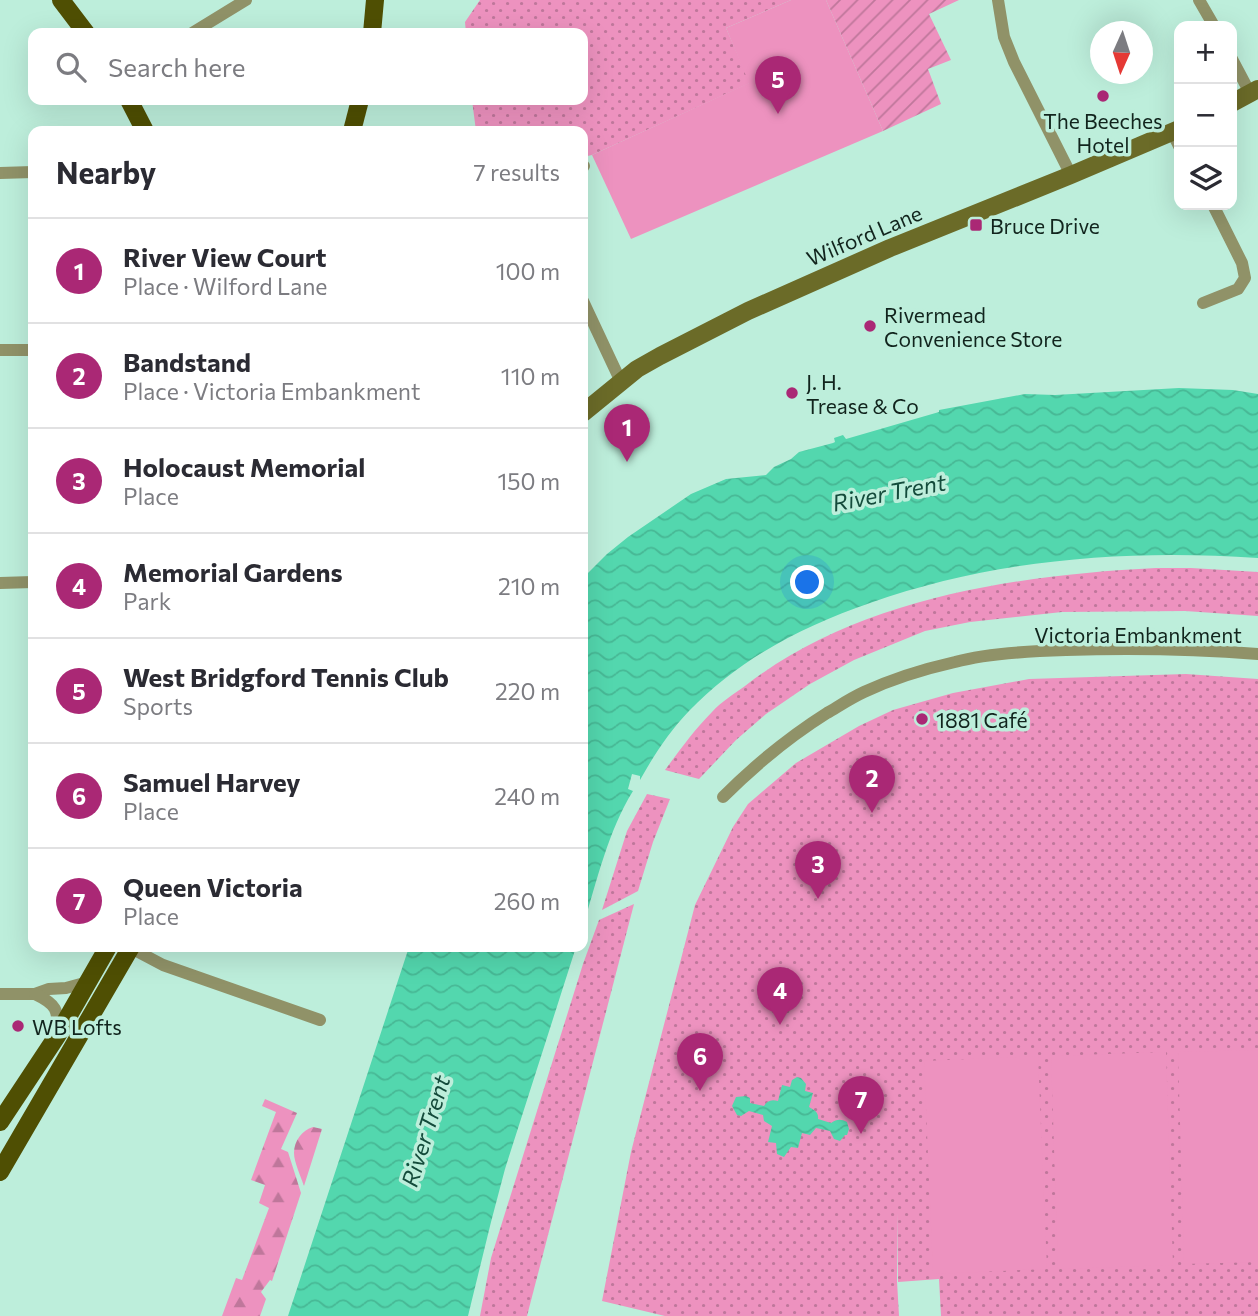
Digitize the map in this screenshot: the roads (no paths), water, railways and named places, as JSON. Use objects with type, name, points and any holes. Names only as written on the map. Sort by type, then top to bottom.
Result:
[{"type":"main road","points":[[61,0],[82,28]]},
{"type":"main road","points":[[372,28],[375,0]]},
{"type":"main road","points":[[1237,100],[1254,91]]},
{"type":"main road","points":[[132,105],[142,126]]},
{"type":"main road","points":[[353,126],[359,105]]},
{"type":"main road","name":"Wilford Lane","points":[[588,409],[637,369],[748,311],[890,248],[1071,175],[1174,137]]},
{"type":"main road","points":[[0,1122],[57,1036],[104,952]]},
{"type":"main road","points":[[0,1172],[127,952]]},
{"type":"street","points":[[200,28],[246,0]]},
{"type":"street","points":[[998,0],[1004,37],[1014,61],[1071,175]]},
{"type":"street","points":[[1199,0],[1211,21]]},
{"type":"street","points":[[1237,66],[1254,91]]},
{"type":"street","points":[[0,173],[28,172]]},
{"type":"street","points":[[1203,303],[1238,289],[1245,278],[1242,263],[1216,210]]},
{"type":"street","points":[[588,314],[621,382]]},
{"type":"street","points":[[1,350],[28,350]]},
{"type":"street","points":[[0,583],[28,582]]},
{"type":"street","name":"Victoria Embankment","points":[[723,797],[774,750],[842,704],[880,685],[955,662],[1036,651],[1115,649],[1258,654]]},
{"type":"street","points":[[139,952],[163,965],[320,1020]]},
{"type":"street","points":[[0,995],[35,994],[88,982]]},
{"type":"street","points":[[35,994],[51,1003],[56,1010],[59,1017],[57,1036]]},
{"type":"water","name":"River Trent","points":[[1179,388],[1258,394],[1258,558],[1160,555],[1013,567],[917,588],[870,603],[820,622],[773,646],[729,675],[689,711],[662,744],[640,780],[640,776],[632,774],[628,789],[633,791],[610,839],[588,909],[588,573],[628,537],[691,494],[726,479],[766,475],[799,452],[833,443],[834,438],[843,435],[846,439],[939,410],[1025,394],[1055,395]]},
{"type":"water","name":"River Trent","points":[[407,952],[574,952],[505,1169],[468,1316],[288,1316]]},
{"type":"water","points":[[797,1077],[806,1084],[805,1091],[813,1093],[809,1107],[817,1113],[818,1119],[831,1123],[843,1120],[847,1122],[849,1129],[840,1141],[834,1139],[830,1131],[816,1128],[810,1135],[802,1133],[798,1148],[791,1147],[784,1157],[777,1154],[776,1143],[768,1142],[772,1126],[764,1121],[763,1115],[749,1111],[741,1116],[737,1115],[732,1106],[736,1097],[746,1096],[750,1098],[750,1103],[764,1106],[770,1101],[778,1101],[782,1085],[790,1087],[792,1080]]},
{"type":"place","name":"The Beeches Hotel","points":[[1103,96]]},
{"type":"place","name":"West Bridgford Tennis Club","points":[[778,114]]},
{"type":"place","name":"Bruce Drive","points":[[976,225]]},
{"type":"place","name":"Rivermead Convenience Store","points":[[870,326]]},
{"type":"place","name":"J. H. Trease & Co","points":[[792,393]]},
{"type":"place","name":"River View Court","points":[[627,462]]},
{"type":"place","name":"1881 Café","points":[[922,719]]},
{"type":"place","name":"Bandstand","points":[[872,813]]},
{"type":"place","name":"Holocaust Memorial","points":[[818,899]]},
{"type":"place","name":"Memorial Gardens","points":[[780,1025]]},
{"type":"place","name":"WB Lofts","points":[[18,1026]]},
{"type":"place","name":"Samuel Harvey","points":[[700,1091]]},
{"type":"place","name":"Queen Victoria","points":[[861,1134]]}]
